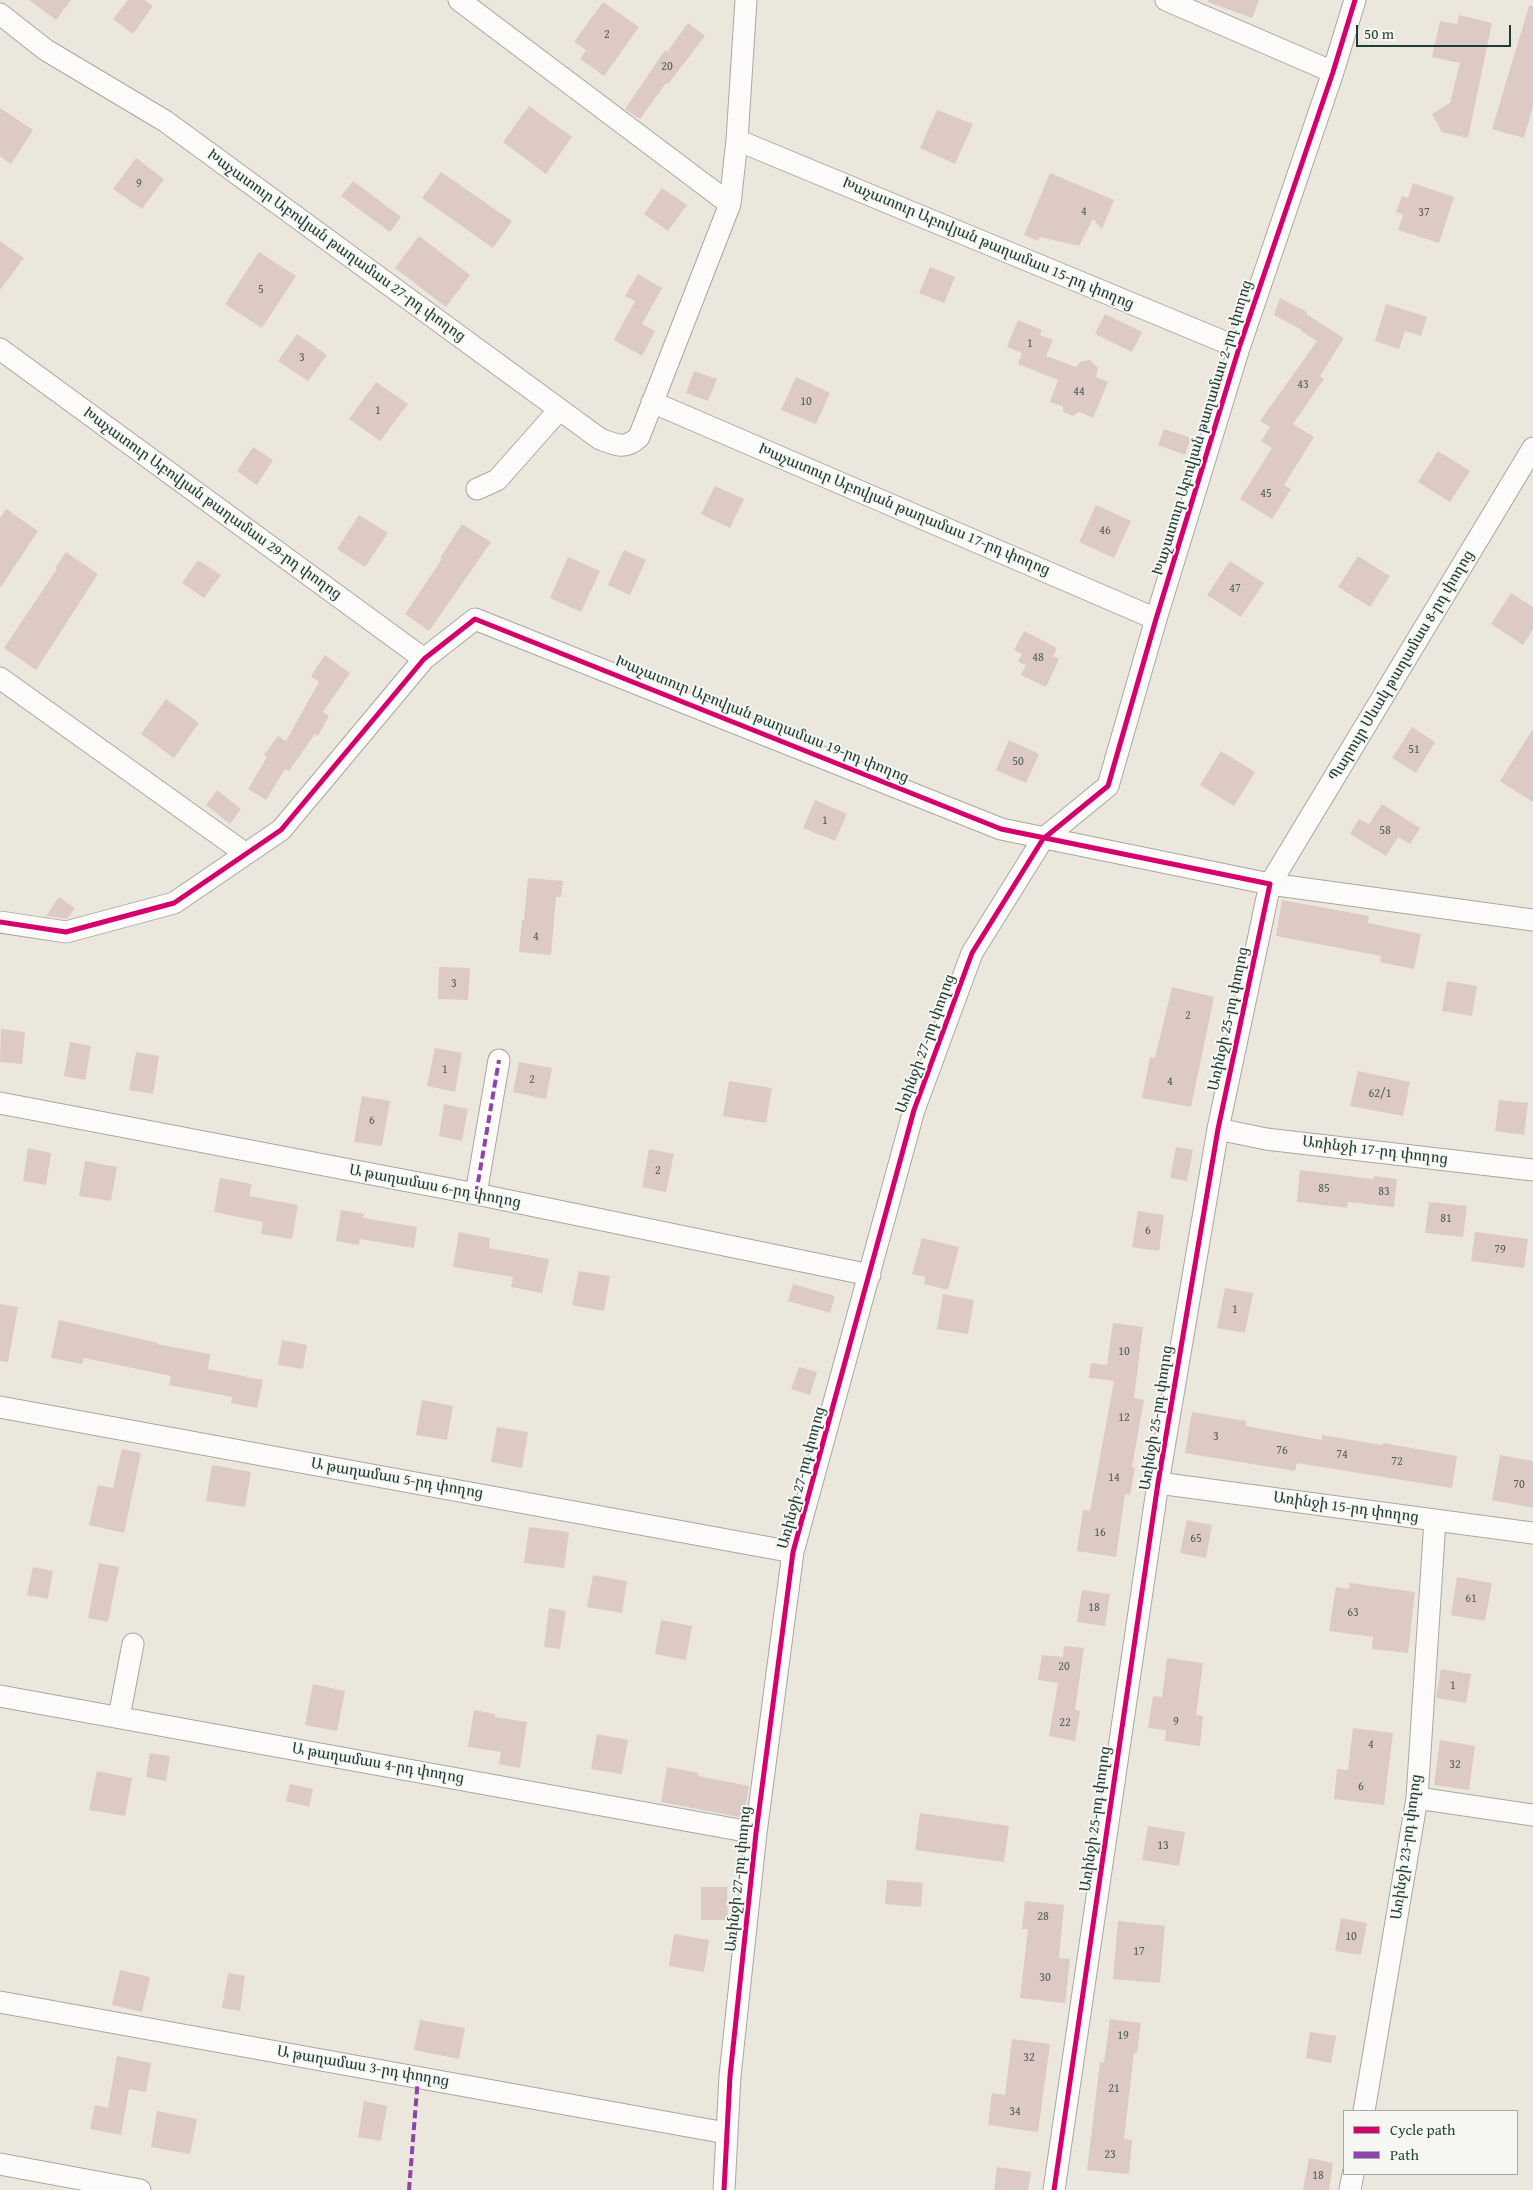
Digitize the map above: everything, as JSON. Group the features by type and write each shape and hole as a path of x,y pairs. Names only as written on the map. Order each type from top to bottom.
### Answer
{"street":[{"path":"459,0 730,204"},
{"path":"652,402 730,204 737,140 746,0"},
{"path":"1166,0 1333,72"},
{"name":"Խաչատուր Աբովյան թաղամաս 2-րդ փողոց","path":"1043,839 1108,786 1156,619 1239,348 1333,72 1355,0"},
{"name":"Խաչատուր Աբովյան թաղամաս 27-րդ փողոց","path":"0,14 46,50 164,121 600,439 617,446 630,445 639,437 652,402"},
{"name":"Խաչատուր Աբովյան թաղամաս 15-րդ փողոց","path":"737,140 1239,348"},
{"name":"Խաչատուր Աբովյան թաղամաս 29-րդ փողոց","path":"0,349 424,659"},
{"name":"Խաչատուր Աբովյան թաղամաս 17-րդ փողոց","path":"652,402 1156,619"},
{"path":"477,490 497,480 559,410"},
{"name":"Պարույր Սևակ թաղամաս 8-րդ փողոց","path":"1270,884 1533,448"},
{"name":"Խաչատուր Աբովյան թաղամաս 19-րդ փողոց","path":"424,659 475,619 1001,829 1043,839"},
{"path":"0,922 66,932 174,903 281,830 424,659"},
{"path":"0,678 246,854"},
{"path":"1043,839 1270,884 1533,920"},
{"name":"Առինջի 27-րդ փողոց","path":"724,2190 730,2076 756,1833 794,1552 914,1110 972,953 1043,839"},
{"name":"Առինջի 25-րդ փողոց","path":"1054,2190 1158,1483 1218,1128 1270,884"},
{"path":"476,1194 499,1060"},
{"name":"Ա թաղամաս 6-րդ փողոց","path":"0,1103 476,1194 870,1275"},
{"name":"Առինջի 17-րդ փողոց","path":"1218,1128 1266,1139 1533,1170"},
{"name":"Ա թաղամաս 5-րդ փողոց","path":"0,1407 794,1552"},
{"name":"Առինջի 15-րդ փողոց","path":"1158,1483 1533,1533"},
{"name":"Առինջի 23-րդ փողոց","path":"1364,2110 1417,1798 1435,1520"},
{"path":"119,1717 134,1644"},
{"name":"Ա թաղամաս 4-րդ փողոց","path":"0,1696 756,1833"},
{"path":"1417,1798 1533,1815"},
{"name":"Ա թաղամաս 3-րդ փողոց","path":"0,2002 726,2133"},
{"path":"0,2164 140,2190"},
{"path":"1350,2190 1353,2175"}],"building":[{"path":"29,0 71,0 56,20"},
{"path":"128,0 145,0 153,6 133,34 113,19"},
{"path":"1208,0 1259,0 1252,18 1208,2"},
{"path":"603,2 639,27 604,76 580,59 586,50 574,42"},
{"path":"1529,6 1533,6 1533,106 1524,138 1492,129"},
{"path":"1459,15 1492,23 1468,138 1442,132 1432,114 1450,103 1460,63 1432,57 1440,21 1457,24"},
{"path":"688,23 705,36 668,84 666,83 640,119 625,109 665,50 667,52"},
{"path":"529,106 572,137 546,174 503,142"},
{"path":"0,108 33,130 11,164 0,156"},
{"path":"937,110 973,124 955,164 920,148"},
{"path":"136,158 164,179 142,209 113,189"},
{"path":"441,172 512,221 493,248 422,198"},
{"path":"1050,173 1114,200 1102,229 1093,219 1079,246 1040,237 1038,241 1024,235"},
{"path":"353,181 401,217 390,232 341,196"},
{"path":"1413,183 1454,197 1439,243 1398,230 1403,215 1396,212 1402,196 1408,198"},
{"path":"662,188 687,205 668,231 644,214"},
{"path":"419,236 470,275 446,307 395,268"},
{"path":"0,241 24,258 0,290"},
{"path":"259,252 296,276 262,328 225,304"},
{"path":"930,267 955,277 944,303 919,293"},
{"path":"638,274 662,288 642,324 655,331 642,356 614,340 635,301 625,296"},
{"path":"1280,298 1307,312 1306,314 1344,338 1320,376 1324,379 1293,424 1314,437 1284,485 1291,489 1272,519 1240,499 1272,448 1261,441 1270,427 1260,421 1317,341 1302,330 1274,315"},
{"path":"1386,304 1427,317 1421,336 1405,331 1399,349 1375,341"},
{"path":"1105,314 1142,332 1132,352 1095,334"},
{"path":"1018,320 1042,330 1040,335 1053,340 1046,356 1076,367 1080,362 1090,360 1098,368 1096,377 1108,382 1093,418 1079,412 1073,416 1063,412 1063,406 1050,402 1058,380 1018,364 1022,353 1007,347"},
{"path":"297,334 327,355 308,381 278,361"},
{"path":"694,371 717,379 708,401 686,393"},
{"path":"796,377 830,393 816,424 781,410"},
{"path":"376,382 408,404 380,441 349,419"},
{"path":"1164,429 1191,438 1185,455 1158,445"},
{"path":"253,447 273,460 257,485 237,471"},
{"path":"1438,451 1470,471 1450,502 1418,482"},
{"path":"715,486 744,499 730,528 701,514"},
{"path":"1096,505 1131,521 1114,558 1079,542"},
{"path":"6,509 38,531 0,588 0,518"},
{"path":"359,515 388,533 365,567 337,549"},
{"path":"462,524 491,542 429,631 405,614 442,559 440,558"},
{"path":"624,550 646,560 630,595 608,585"},
{"path":"66,552 98,574 36,670 4,648 57,569 55,568"},
{"path":"1358,556 1390,576 1370,607 1338,587"},
{"path":"568,557 600,571 581,612 550,598"},
{"path":"198,560 221,575 204,598 182,583"},
{"path":"1230,561 1264,583 1241,617 1207,595"},
{"path":"1511,593 1533,607 1533,629 1523,645 1491,624"},
{"path":"1024,631 1057,648 1053,656 1059,659 1046,687 1021,675 1026,665 1018,662 1022,654 1014,650"},
{"path":"325,655 350,673 323,712 329,716 318,736 315,734 289,771 285,769 266,800 248,789 267,757 264,755 278,736 286,741 319,682 311,676"},
{"path":"166,699 199,723 174,758 141,734"},
{"path":"1412,727 1435,742 1416,773 1392,758"},
{"path":"1533,729 1533,802 1500,781"},
{"path":"1009,740 1039,754 1026,783 996,770"},
{"path":"1221,751 1255,772 1234,806 1200,785"},
{"path":"217,790 241,809 230,824 206,805"},
{"path":"815,800 847,814 835,841 803,828"},
{"path":"1382,804 1420,828 1410,844 1398,837 1386,856 1350,834 1359,819 1369,824"},
{"path":"528,878 563,881 561,897 556,897 551,955 519,952"},
{"path":"59,897 75,908 67,919 46,916"},
{"path":"1282,900 1369,916 1368,923 1421,934 1414,969 1380,962 1381,956 1276,936"},
{"path":"439,967 470,968 468,1000 438,999"},
{"path":"1447,981 1477,986 1472,1016 1442,1011"},
{"path":"1172,987 1214,997 1191,1107 1142,1098 1150,1057 1155,1058"},
{"path":"1,1029 25,1032 22,1064 0,1062"},
{"path":"70,1042 91,1046 85,1080 64,1076"},
{"path":"435,1048 462,1053 455,1092 427,1086"},
{"path":"136,1052 159,1056 153,1094 129,1090"},
{"path":"519,1062 552,1068 546,1099 513,1092"},
{"path":"1358,1071 1410,1082 1403,1116 1350,1106"},
{"path":"729,1081 772,1088 766,1123 723,1116"},
{"path":"362,1096 390,1101 382,1146 354,1142"},
{"path":"1499,1100 1528,1103 1524,1135 1495,1131"},
{"path":"444,1104 468,1109 462,1141 439,1136"},
{"path":"1176,1147 1193,1150 1187,1181 1170,1178"},
{"path":"28,1148 51,1153 46,1185 23,1181"},
{"path":"649,1149 674,1154 666,1192 642,1187"},
{"path":"85,1161 117,1167 111,1201 79,1196"},
{"path":"1300,1170 1373,1179 1374,1176 1397,1179 1394,1207 1348,1202 1347,1208 1297,1202"},
{"path":"220,1178 252,1184 249,1196 298,1205 292,1239 261,1234 263,1222 214,1212"},
{"path":"1429,1202 1467,1206 1463,1237 1425,1233"},
{"path":"341,1210 364,1214 363,1218 417,1227 414,1248 360,1239 359,1245 336,1241"},
{"path":"1138,1211 1164,1215 1159,1251 1132,1247"},
{"path":"459,1232 490,1238 489,1248 549,1259 542,1293 511,1287 513,1277 453,1267"},
{"path":"1475,1232 1528,1239 1524,1268 1471,1261"},
{"path":"922,1238 959,1247 948,1290 924,1284 925,1277 912,1274"},
{"path":"579,1271 610,1276 604,1311 572,1305"},
{"path":"793,1284 835,1296 830,1313 788,1301"},
{"path":"1225,1288 1253,1293 1245,1333 1217,1328"},
{"path":"943,1294 974,1300 968,1334 937,1329"},
{"path":"0,1304 18,1307 8,1362 0,1361"},
{"path":"59,1320 157,1344 210,1354 208,1369 263,1380 257,1408 231,1403 232,1397 169,1385 171,1376 84,1358 82,1364 51,1358"},
{"path":"1113,1323 1143,1327 1134,1398 1144,1400 1132,1467 1135,1468 1130,1495 1125,1494 1116,1557 1077,1551 1083,1510 1090,1511 1114,1381 1089,1378 1091,1363 1107,1365"},
{"path":"282,1340 307,1345 303,1369 278,1365"},
{"path":"799,1367 817,1372 810,1395 791,1389"},
{"path":"422,1400 453,1406 447,1440 416,1435"},
{"path":"1192,1412 1246,1421 1246,1426 1322,1440 1322,1435 1457,1456 1452,1488 1297,1463 1295,1471 1185,1453"},
{"path":"497,1427 528,1432 522,1468 491,1462"},
{"path":"122,1449 141,1453 124,1533 89,1525 98,1485 113,1488"},
{"path":"1500,1455 1533,1461 1533,1508 1492,1500"},
{"path":"212,1465 251,1472 245,1507 206,1501"},
{"path":"1187,1520 1212,1525 1206,1558 1180,1553"},
{"path":"529,1527 569,1532 564,1568 524,1563"},
{"path":"99,1563 119,1567 108,1622 88,1618"},
{"path":"33,1567 53,1571 48,1599 27,1595"},
{"path":"593,1575 627,1581 622,1613 587,1607"},
{"path":"1457,1577 1492,1583 1485,1621 1451,1615"},
{"path":"1350,1583 1415,1592 1408,1653 1372,1649 1373,1637 1329,1631 1336,1587 1349,1589"},
{"path":"1082,1590 1110,1594 1105,1626 1077,1622"},
{"path":"549,1608 566,1611 560,1649 544,1647"},
{"path":"661,1620 692,1626 686,1660 655,1654"},
{"path":"1064,1646 1084,1648 1075,1710 1080,1711 1075,1741 1049,1736 1058,1683 1038,1680 1042,1655 1063,1657"},
{"path":"1167,1658 1203,1663 1196,1715 1203,1716 1200,1746 1165,1741 1166,1730 1148,1728 1153,1696 1162,1697"},
{"path":"1441,1669 1471,1674 1466,1703 1436,1698"},
{"path":"313,1684 345,1691 337,1731 305,1725"},
{"path":"474,1710 495,1714 495,1717 527,1722 520,1768 499,1764 501,1752 468,1747"},
{"path":"1353,1728 1393,1733 1384,1805 1334,1799 1337,1769 1348,1770"},
{"path":"597,1734 628,1740 622,1774 591,1769"},
{"path":"1440,1740 1475,1746 1469,1790 1434,1785"},
{"path":"150,1753 170,1756 166,1781 146,1777"},
{"path":"667,1767 699,1773 698,1776 749,1786 744,1818 661,1802"},
{"path":"97,1771 132,1778 125,1816 89,1810"},
{"path":"290,1784 313,1789 309,1807 286,1801"},
{"path":"920,1813 1009,1826 1004,1862 915,1850"},
{"path":"1148,1826 1185,1832 1179,1866 1142,1860"},
{"path":"887,1880 923,1883 921,1907 885,1904"},
{"path":"701,1887 727,1887 728,1920 701,1920"},
{"path":"1025,1901 1064,1905 1059,1958 1070,1959 1065,2003 1020,1998 1028,1929 1022,1929"},
{"path":"1341,1918 1367,1923 1361,1955 1335,1951"},
{"path":"1118,1921 1165,1926 1160,1983 1113,1979"},
{"path":"674,1934 709,1940 704,1972 669,1966"},
{"path":"120,1970 150,1977 142,2012 112,2005"},
{"path":"228,1973 245,1976 240,2011 222,2008"},
{"path":"1110,2019 1141,2023 1137,2053 1134,2053 1124,2139 1132,2140 1129,2174 1087,2170 1100,2062 1104,2063"},
{"path":"420,2020 465,2028 459,2059 414,2050"},
{"path":"1310,2032 1336,2036 1331,2063 1306,2058"},
{"path":"1012,2039 1050,2044 1038,2132 988,2125 992,2093 1005,2095"},
{"path":"117,2056 151,2063 146,2092 129,2089 121,2135 90,2129 95,2105 108,2108"},
{"path":"364,2101 387,2106 381,2141 358,2137"},
{"path":"157,2111 197,2119 190,2154 151,2147"},
{"path":"1309,2158 1333,2163 1329,2190 1303,2190"},
{"path":"997,2167 1031,2172 1028,2190 994,2190"}],"marked path":[{"path":"476,1194 499,1060"},
{"path":"409,2190 418,2077"}],"cycle path":[{"path":"724,2190 730,2076 756,1833 793,1552 914,1110 972,953 1043,839 1108,786 1156,619 1239,348 1333,72 1355,0"},
{"path":"0,922 66,932 174,903 281,830 424,659 475,619 1001,829 1270,884 1218,1129 1158,1483 1054,2190"}]}
